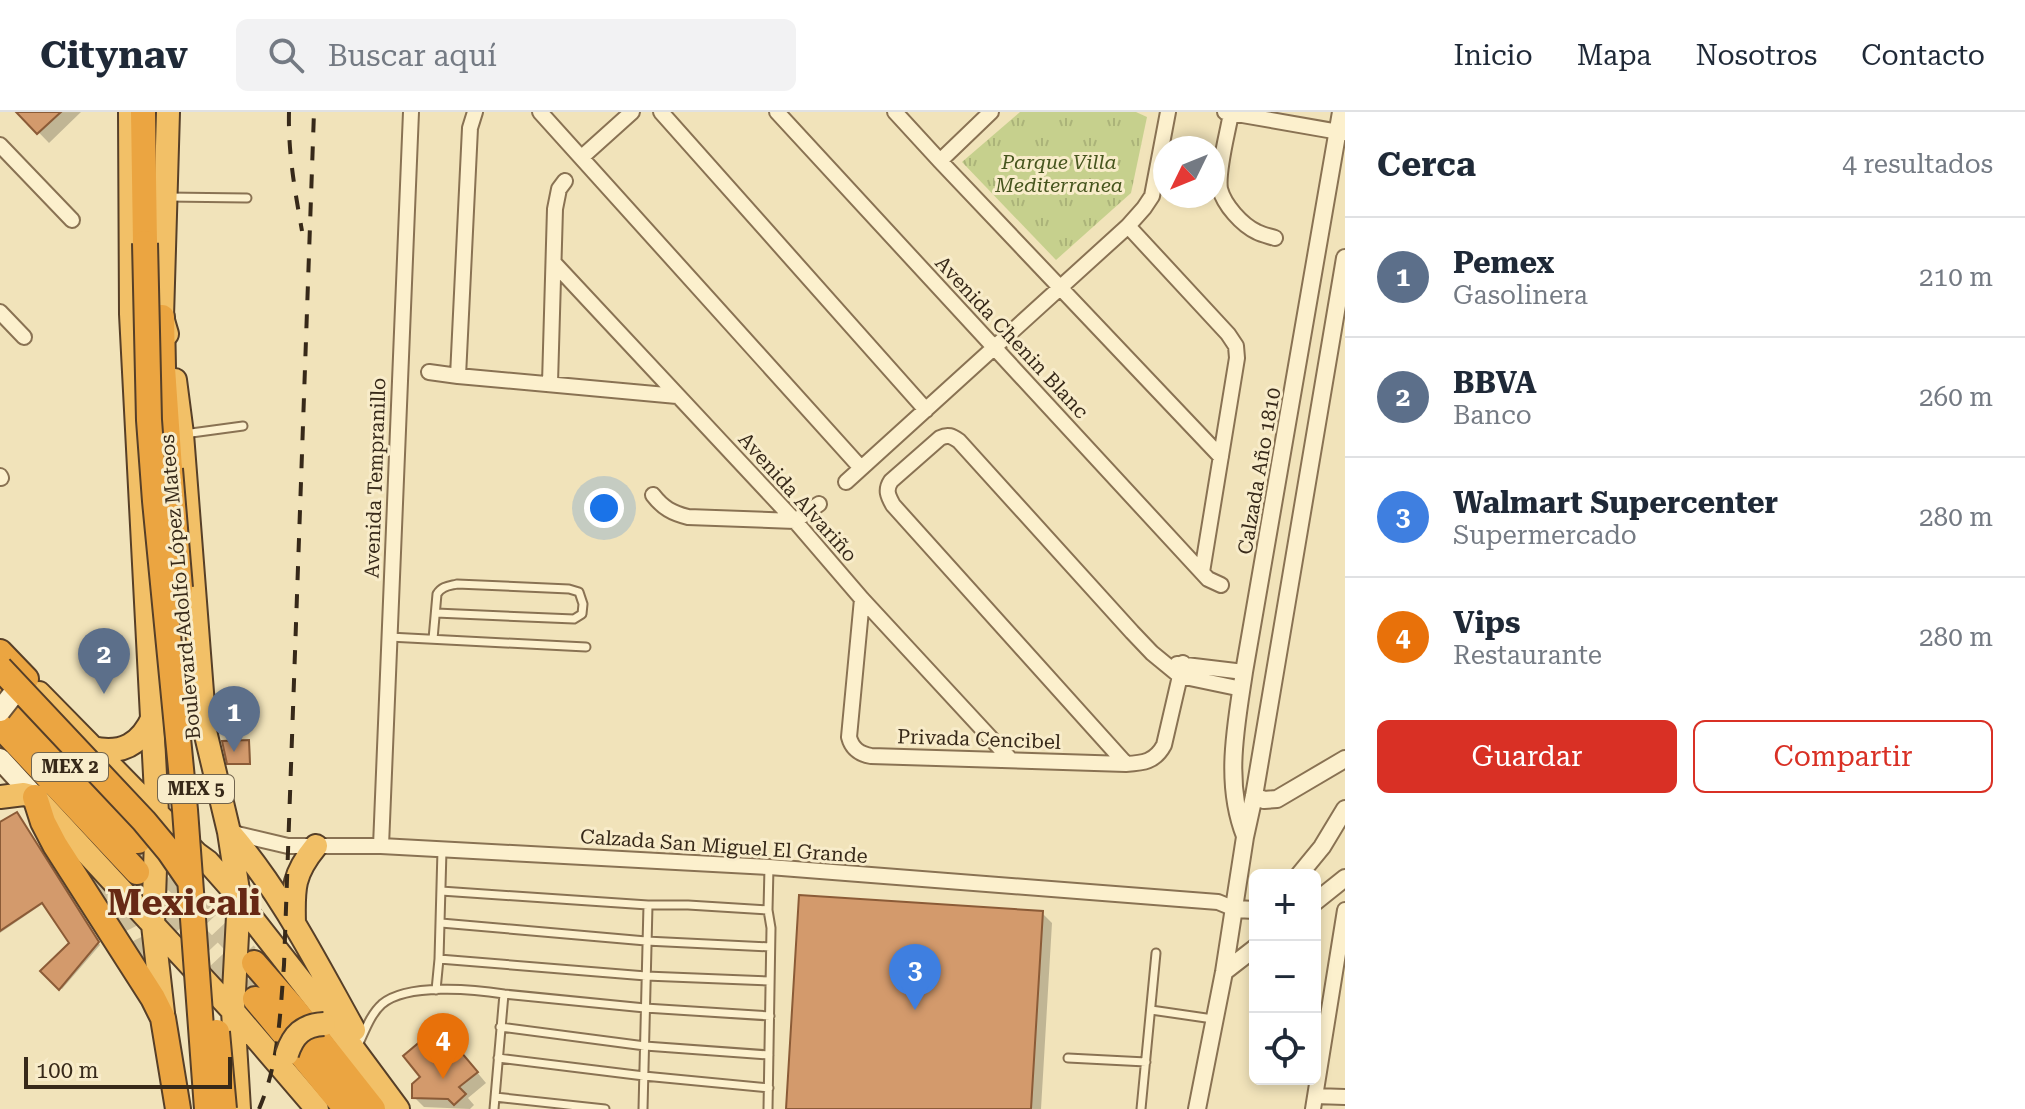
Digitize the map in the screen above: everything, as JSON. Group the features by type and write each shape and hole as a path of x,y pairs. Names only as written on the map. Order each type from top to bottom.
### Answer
{"highway":[{"path":"130,112 132,330 157,813 145,878 178,1109"},
{"name":"Boulevard Adolfo López Mateos","path":"143,112 149,420 185,810 207,1109"},
{"name":"Boulevard Adolfo López Mateos","path":"168,112 163,368 224,1109"},
{"path":"162,317 173,365 182,434 205,731 229,832 245,958 233,1011 239,1109"},
{"path":"0,652 15,687 92,748 208,862 239,897 331,1026 377,1098"},
{"path":"0,668 144,821 182,869 206,910"},
{"name":"MEX 2","path":"15,687 138,841"},
{"path":"92,748 111,751 129,746 147,731 153,717"},
{"name":"MEX 2","path":"0,726 145,878"},
{"path":"58,787 79,827"},
{"path":"0,797 24,794 35,797 233,1011 287,1064 317,1109"},
{"path":"35,797 55,845 163,1018"},
{"path":"229,832 253,860 295,924 360,1041 377,1098"},
{"path":"295,924 294,886 303,862 316,846"},
{"path":"145,878 159,871 175,855 197,854"},
{"path":"191,966 218,968 245,958"},
{"path":"245,958 377,1098 398,1109"},
{"path":"255,999 346,1109"},
{"path":"287,1064 294,1037 300,1031 315,1024 331,1026"}],"main road":[{"path":"0,711 15,687"},
{"path":"0,759 35,797"}],"street":[{"name":"Avenida Tempranillo","path":"381,846 411,112"},
{"path":"458,376 470,128 475,112"},
{"path":"540,112 861,468"},
{"path":"582,157 632,112"},
{"path":"661,112 926,410"},
{"name":"Avenida Chenin Blanc","path":"777,112 1202,572 1221,585"},
{"path":"895,112 1221,457"},
{"path":"940,161 991,112"},
{"path":"846,482 1128,226 1144,208 1152,196 1168,112"},
{"name":"Calzada Año 1810","path":"1245,837 1238,817 1233,782 1244,672 1341,133 1341,112"},
{"path":"1275,238 1247,226 1228,206 1220,191 1228,113 1341,133"},
{"path":"0,145 72,220"},
{"path":"550,383 556,198 565,181"},
{"path":"1128,226 1236,346 1237,358 1202,572"},
{"name":"Calzada Año 1810","path":"1197,1109 1236,903 1345,258"},
{"name":"Avenida Alvariño","path":"554,263 795,521 862,599 1011,760"},
{"path":"0,312 24,337"},
{"path":"429,372 677,396"},
{"path":"1126,764 893,505 887,491 888,485 940,438 946,435 959,441 1132,632 1165,664 1242,689"},
{"path":"653,495 665,509 688,517 795,521 819,504"},
{"name":"Privada Cencibel","path":"862,599 849,727 850,742 861,754 1145,763 1156,756 1164,745 1182,670"},
{"path":"1182,670 1244,672"},
{"path":"1254,796 1264,800 1277,799 1345,759"},
{"path":"1304,869 1344,813"},
{"name":"Calzada San Miguel El Grande","path":"229,832 288,846 381,846 769,867 1236,903 1249,908"},
{"path":"1321,897 1345,878"},
{"name":"Calzada San Miguel El Grande","path":"1236,903 1249,898"},
{"path":"1345,910 1339,988 1314,1103 1345,1097"},
{"path":"1224,972 1249,953"}],"lane":[{"path":"165,197 247,198"},
{"path":"182,434 243,426"},
{"path":"433,639 437,594 441,589 457,584 575,589 582,596 583,604 582,614 574,619 436,613"},
{"path":"389,637 586,647"},
{"path":"436,990 442,850"},
{"path":"768,1109 769,867"},
{"path":"441,891 768,910"},
{"path":"643,1109 648,905"},
{"path":"441,923 646,941 770,947"},
{"path":"1141,1109 1156,953"},
{"path":"439,959 646,976 770,981"},
{"path":"360,1041 384,1002 409,991 464,990 645,1008 770,1016"},
{"path":"494,1109 504,994"},
{"path":"1151,1010 1215,1019"},
{"path":"500,1027 645,1046 769,1055"},
{"path":"498,1058 769,1088"},
{"path":"1068,1058 1146,1062"},
{"path":"495,1097 605,1109"}],"green space":[{"name":"Parque Villa Mediterranea","path":"1020,112 1136,112 1147,117 1131,193 1056,260 962,162"}],"building":[{"path":"16,112 61,112 37,134"},
{"path":"249,740 250,764 227,764 222,741"},
{"path":"17,812 99,942 59,990 40,971 69,943 42,903 0,931 0,822"},
{"path":"799,895 1043,911 1031,1109 786,1109"},
{"path":"422,1040 429,1048 438,1041 447,1052 461,1052 478,1072 459,1087 466,1094 454,1105 448,1099 412,1098 412,1084 420,1077 403,1056"}],"tunnel":[{"path":"146,849 247,956"},
{"path":"104,875 158,990"},
{"path":"144,880 255,999"}],"railway":[{"path":"289,112 291,157 302,231"},
{"path":"259,1109 275,1056 284,965 314,112"}],"place":[{"name":"BBVA","path":"104,694"},
{"name":"Pemex","path":"234,752"},
{"name":"Walmart Supercenter","path":"915,1010"},
{"name":"Vips","path":"443,1079"}],"district":[{"name":"Mexicali","path":"184,902"}]}
